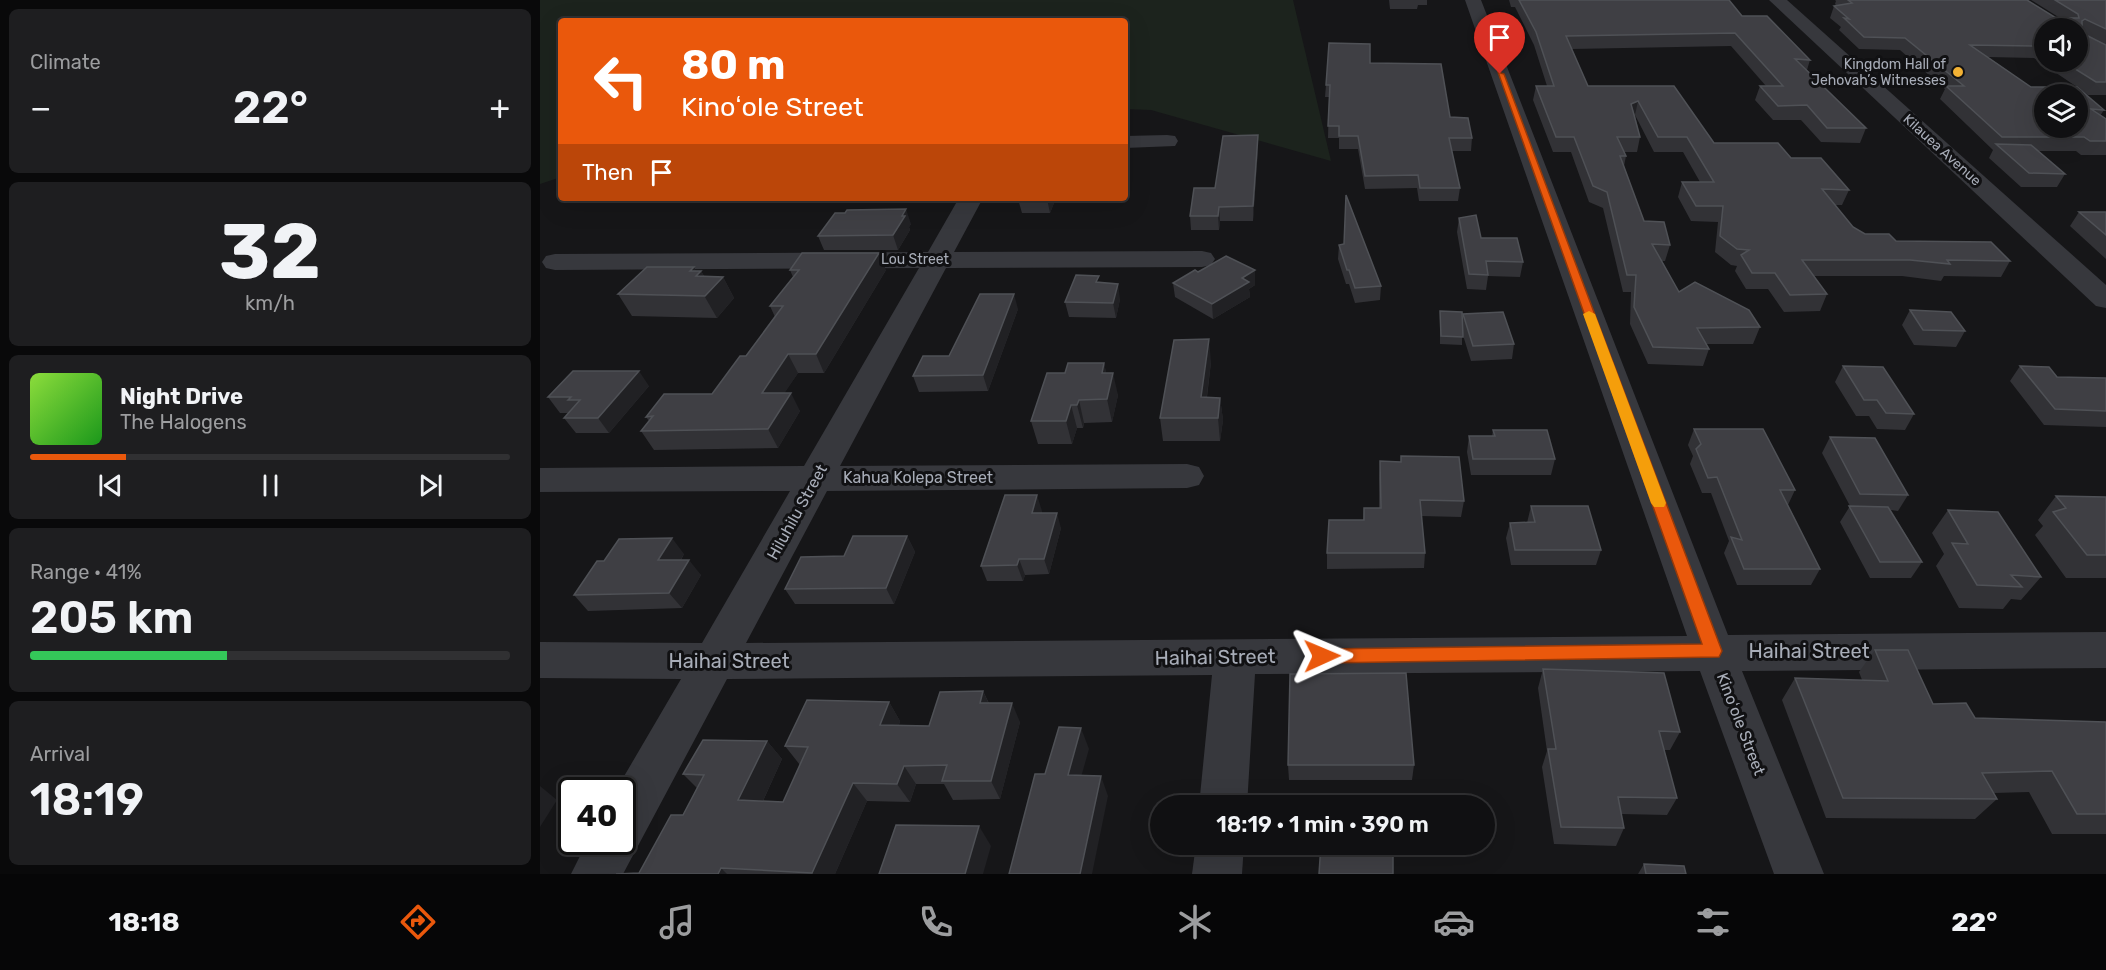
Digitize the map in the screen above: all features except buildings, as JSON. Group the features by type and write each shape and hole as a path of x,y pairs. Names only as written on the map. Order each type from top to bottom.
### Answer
{"street":[{"name":"Kinoʻole Street","path":"1473,0 1713,651 1799,874"},
{"name":"Kilauea Avenue","path":"1777,0 2106,300"},
{"path":"1128,142 1167,141"},
{"name":"Hiluhilu Street","path":"636,801 969,201"},
{"name":"Lou Street","path":"555,262 1203,259"},
{"name":"Kahua Kolepa Street","path":"540,480 1187,476"},
{"name":"Haihai Street","path":"540,660 714,662 1713,651 2106,650"},
{"path":"1224,795 1235,657"},
{"path":"596,874 607,855"},
{"path":"1217,874 1219,855"}],"shaded area":[{"path":"540,0 1293,0 1331,161 1151,110 1128,109 1128,18 558,18 558,178 540,184"}],"slow traffic":[{"path":"1589,314 1659,503"}],"place":[{"name":"Kingdom Hall of Jehovah’s Witnesses","path":"1958,72"}],"route":[{"path":"1322,656 1713,651 1500,74"}]}
